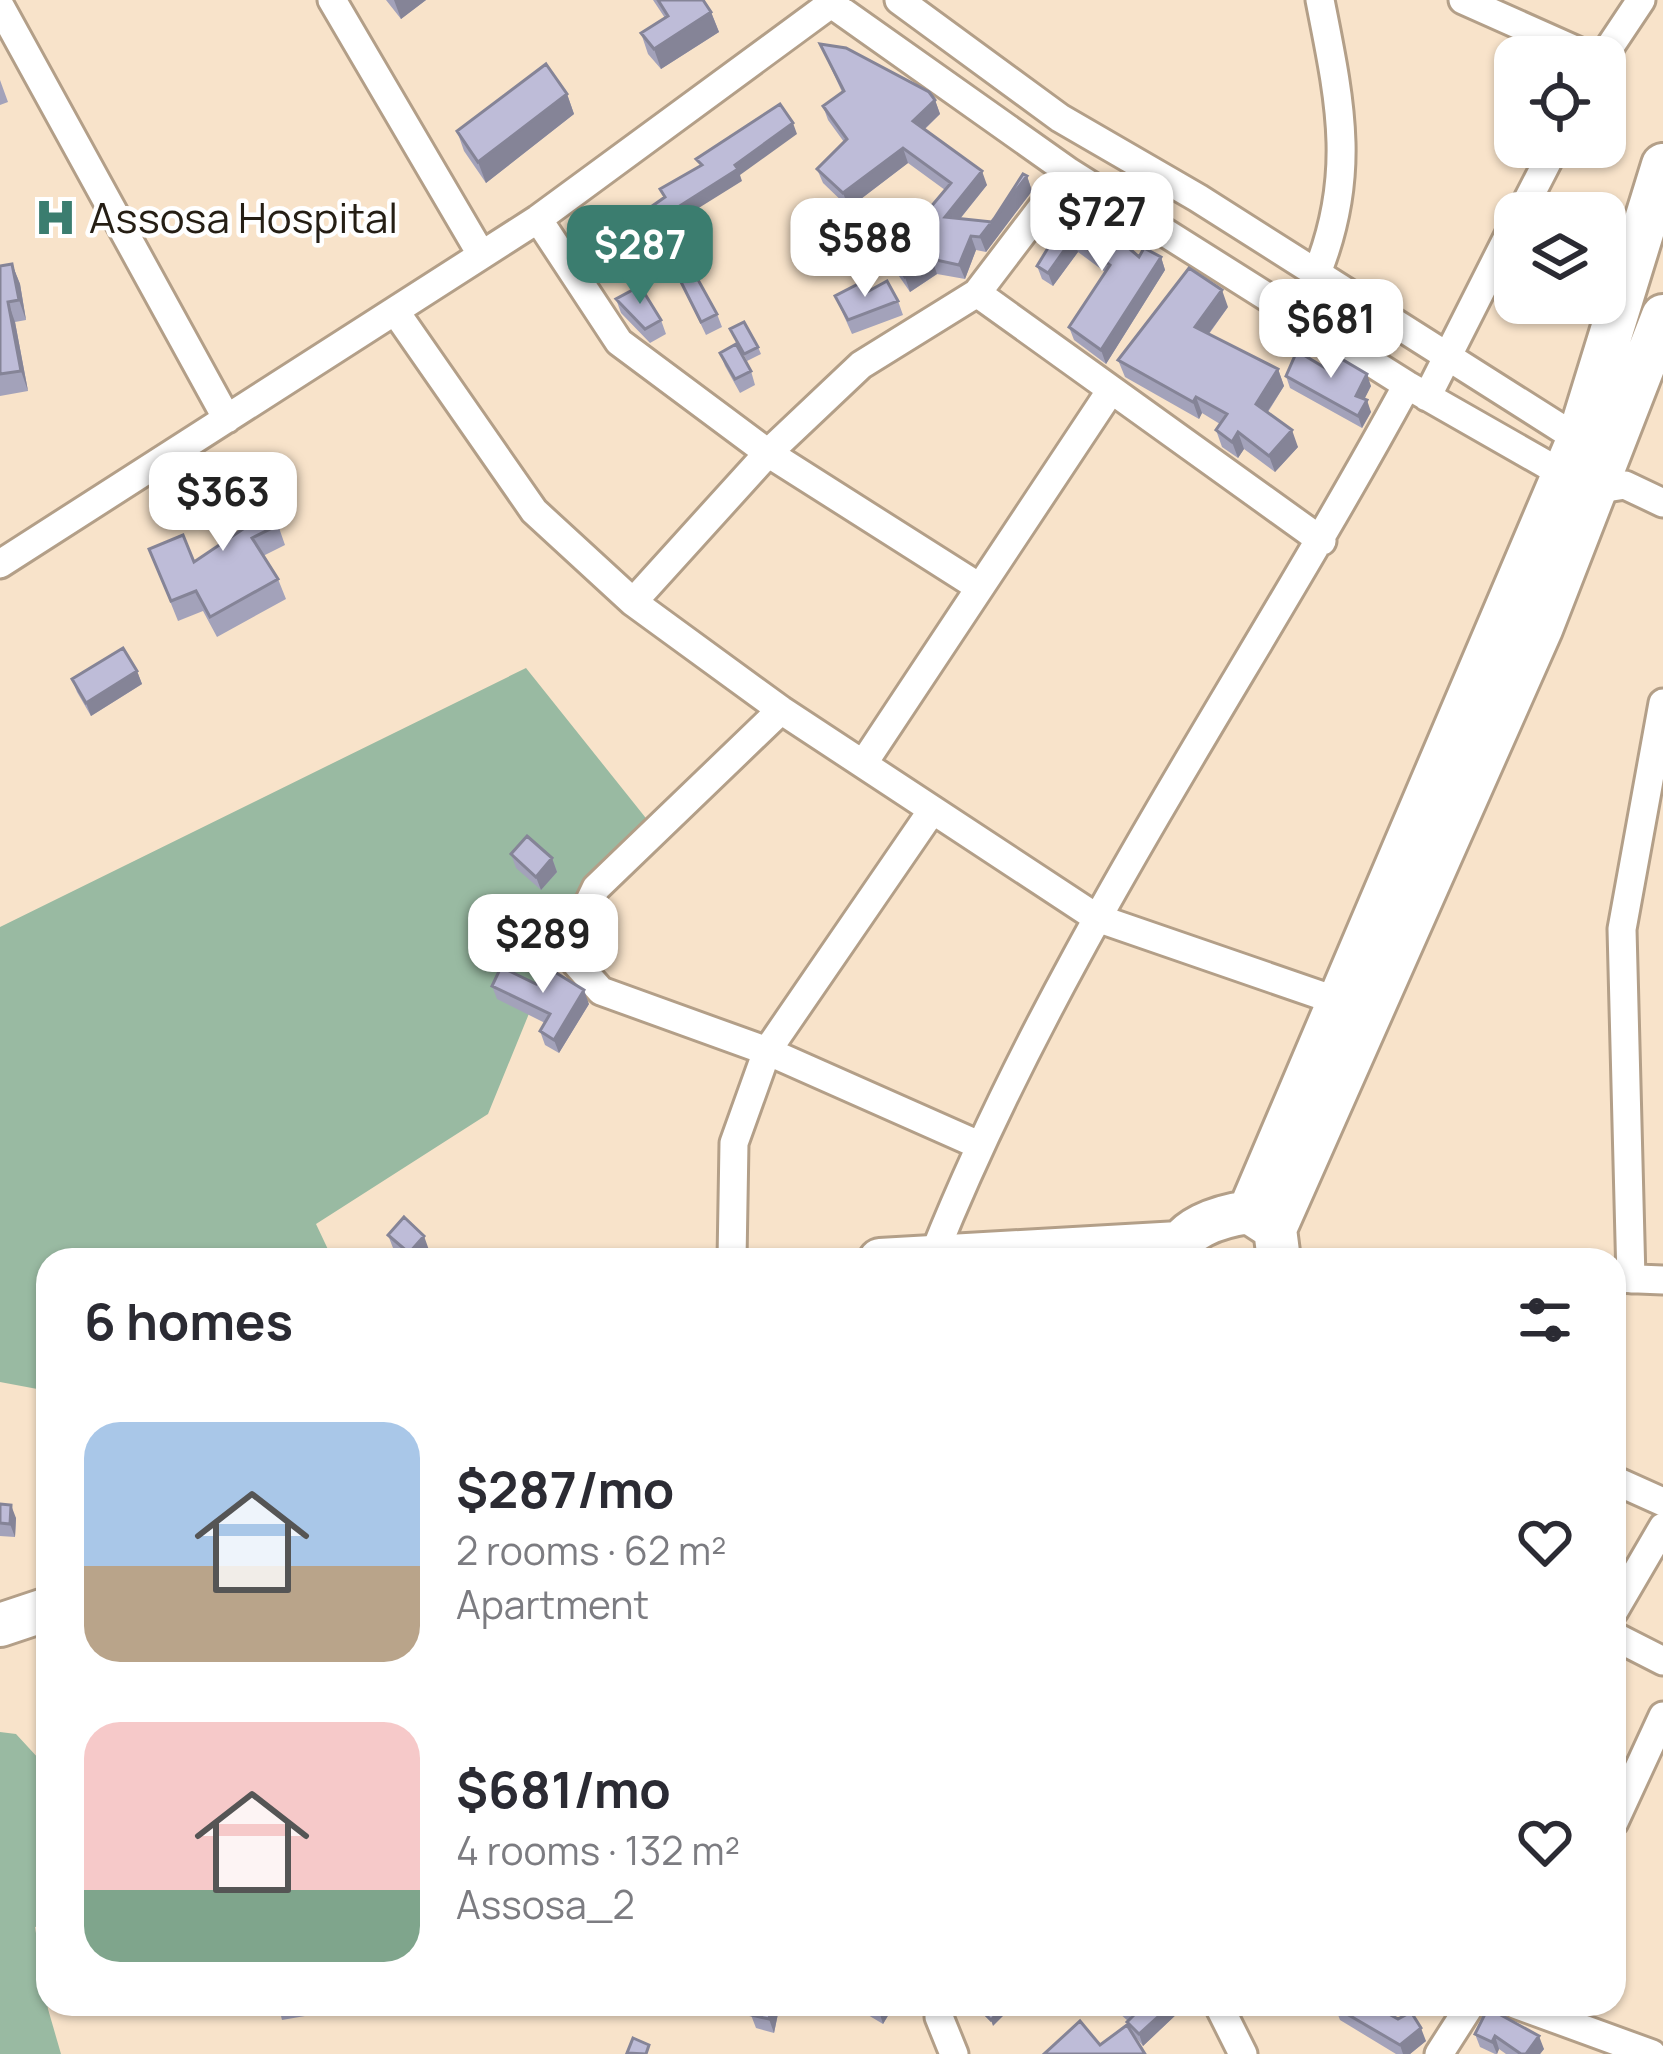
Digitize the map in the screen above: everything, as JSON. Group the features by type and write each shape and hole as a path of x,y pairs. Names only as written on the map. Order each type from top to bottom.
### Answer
{"highway":[{"path":"1595,469 1663,165"},
{"path":"1180,1248 1210,1222 1268,1234 1357,1008 1663,316"},
{"path":"0,1624 36,1613"}],"street":[{"path":"332,0 481,254"},
{"path":"899,0 1060,118 1447,357 1595,469"},
{"path":"1316,275 1336,228 1343,116 1320,0"},
{"path":"1463,0 1544,36"},
{"path":"1617,36 1641,0"},
{"path":"0,564 538,219 831,2 1069,172 1417,391 1663,503"},
{"path":"0,6 227,419"},
{"path":"633,602 769,453 861,365 977,293 1069,172"},
{"path":"538,219 619,342 769,453 979,587"},
{"path":"936,1248 979,1145 1096,918 1322,541 1417,391 1447,357 1494,265"},
{"path":"977,293 1322,541"},
{"path":"395,311 534,511 633,602 781,710 1096,918 1357,1008"},
{"path":"863,764 1112,390"},
{"path":"1623,1248 1622,929 1663,704"},
{"path":"781,710 596,888 574,934 576,963 601,991 766,1052 979,1145"},
{"path":"732,1248 734,1143 766,1052 931,812"},
{"path":"1626,1279 1663,1280"},
{"path":"1626,1485 1663,1502"},
{"path":"1626,1590 1663,1527"},
{"path":"1626,1642 1663,1661"},
{"path":"1626,1796 1663,1716"},
{"path":"939,2016 954,2054"},
{"path":"1224,2016 1243,2054"},
{"path":"1439,2054 1463,2016"},
{"path":"1550,2016 1652,2054"}],"green space":[{"path":"526,668 657,832 548,967 488,1114 316,1224 327,1248 36,1248 36,1389 0,1382 0,927"},
{"path":"0,1732 16,1734 36,1756 36,2016 50,2016 61,2054 0,2054"}],"building":[{"path":"658,0 703,0 711,12 654,49 641,33 668,16"},
{"path":"820,44 846,48 929,92 935,100 913,121 982,171 945,217 992,222 980,237 971,236 959,265 932,259 905,277 887,251 926,224 914,213 924,215 951,183 903,148 843,193 817,169 847,139 823,106 844,91"},
{"path":"546,64 567,94 478,162 457,131"},
{"path":"780,104 793,123 735,165 738,169 645,228 638,216 665,197 660,189 702,165 696,159"},
{"path":"1023,174 1027,176 994,218"},
{"path":"1076,202 1139,257 1144,248 1161,257 1101,350 1069,327 1110,265 1073,238 1048,273 1037,266"},
{"path":"619,213 632,234 608,248 595,229"},
{"path":"686,258 717,314 701,322 673,266"},
{"path":"12,264 19,300 8,302 21,371 0,374 0,266"},
{"path":"1189,268 1222,290 1195,327 1278,369 1256,404 1292,430 1269,456 1238,432 1232,442 1216,430 1227,414 1196,397 1193,402 1118,360"},
{"path":"887,281 898,301 848,320 835,296 862,282 867,292"},
{"path":"640,286 661,320 645,329 616,299"},
{"path":"744,322 758,347 744,354 730,329"},
{"path":"736,344 751,371 735,379 720,353"},
{"path":"1297,351 1327,369 1338,357 1367,374 1356,396 1367,400 1358,416 1286,376"},
{"path":"249,469 278,525 252,538 278,579 210,617 196,591 171,601 149,549 183,535 194,562 243,529 219,485"},
{"path":"123,648 137,671 86,703 72,679"},
{"path":"527,836 552,858 536,877 511,854"},
{"path":"545,966 584,990 554,1040 540,1031 550,1014 492,986 501,967 536,984"},
{"path":"404,1217 424,1236 413,1248 403,1248 388,1235"},
{"path":"0,1504 11,1505 10,1524 0,1523"},
{"path":"1133,2016 1159,2016 1139,2034 1127,2022"},
{"path":"1350,2016 1414,2016 1421,2028 1400,2045"},
{"path":"1484,2016 1503,2016 1539,2036 1521,2054 1495,2036 1492,2042 1475,2034"},
{"path":"1080,2021 1100,2045 1127,2025 1145,2054 1044,2054"},
{"path":"633,2038 649,2045 646,2054 627,2053"}],"place":[{"name":"Assosa Hospital","path":"55,217"}]}
